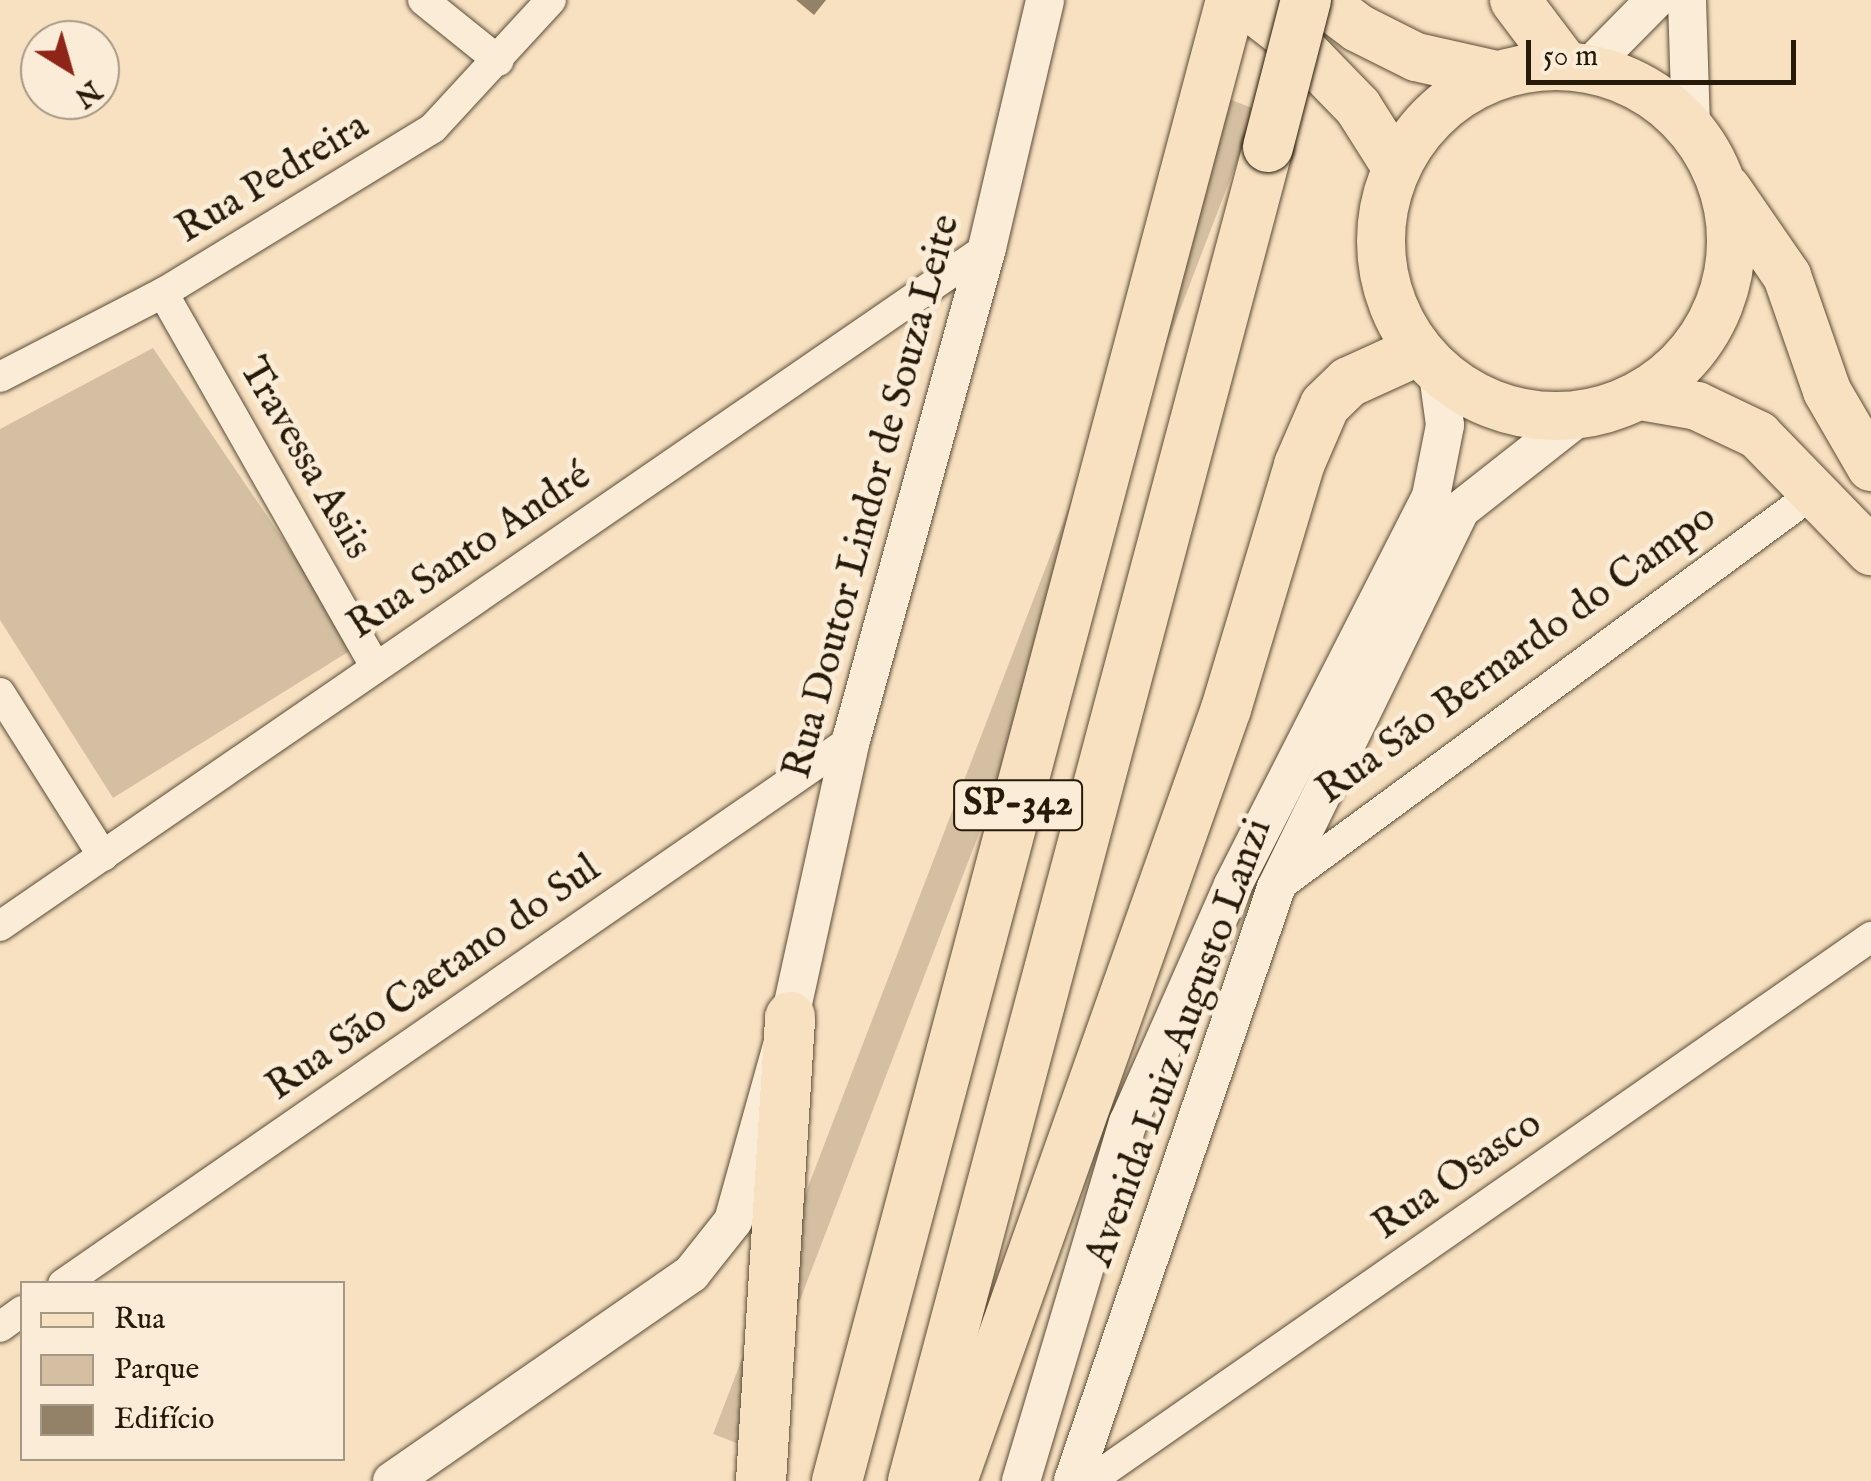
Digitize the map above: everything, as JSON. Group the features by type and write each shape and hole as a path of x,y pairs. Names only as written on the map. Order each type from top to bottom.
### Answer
{"highway":[{"name":"SP-342","path":"836,1481 1231,0"},
{"name":"SP-342","path":"912,1481 1306,0"},
{"path":"1515,0 1576,66"},
{"path":"952,1481 1226,709 1299,465 1324,405 1350,382 1428,362"},
{"path":"761,1481 790,1017"}],"main road":[{"path":"1241,0 1294,41 1358,106 1396,167"},
{"path":"1321,0 1358,28 1416,57 1496,75 1576,66 1645,88 1691,126 1726,188 1787,276 1826,390 1871,467"},
{"path":"1496,75 1437,111 1396,167 1380,230 1387,294 1428,362 1480,401 1512,411 1578,417 1641,396 1701,343 1714,313 1732,268 1726,188"},
{"path":"1641,396 1697,406 1758,435 1811,495 1871,550"}],"street":[{"path":"423,0 500,61"},
{"name":"Rua Pedreira","path":"0,377 164,293 433,128 500,61 550,0"},
{"name":"Rua Doutor Lindor de Souza Leite","path":"790,1017 851,740 988,248 1045,0"},
{"path":"1576,66 1654,0"},
{"path":"1686,0 1691,126"},
{"name":"Rua Santo André","path":"0,926 374,665 988,248"},
{"name":"Travessa Asiis","path":"164,293 374,665"},
{"name":"Avenida Luiz Augusto Lanzi","path":"1021,1481 1128,1123 1233,886 1430,496 1445,425 1428,362"},
{"name":"Avenida Luiz Augusto Lanzi","path":"1073,1481 1276,888 1460,510 1578,417"},
{"name":"Rua São Bernardo do Campo","path":"1276,888 1811,495"},
{"path":"0,693 102,856"},
{"name":"Rua São Caetano do Sul","path":"67,1281 851,740"},
{"name":"Rua Osasco","path":"1090,1481 1871,937"},
{"path":"392,1481 690,1274 714,1250 746,1182 790,1017"}],"green space":[{"path":"1226,98 1257,110 744,1446 713,1434"},
{"path":"153,348 356,647 113,798 0,620 0,429"}],"building":[{"path":"796,0 826,0 814,15"}]}
